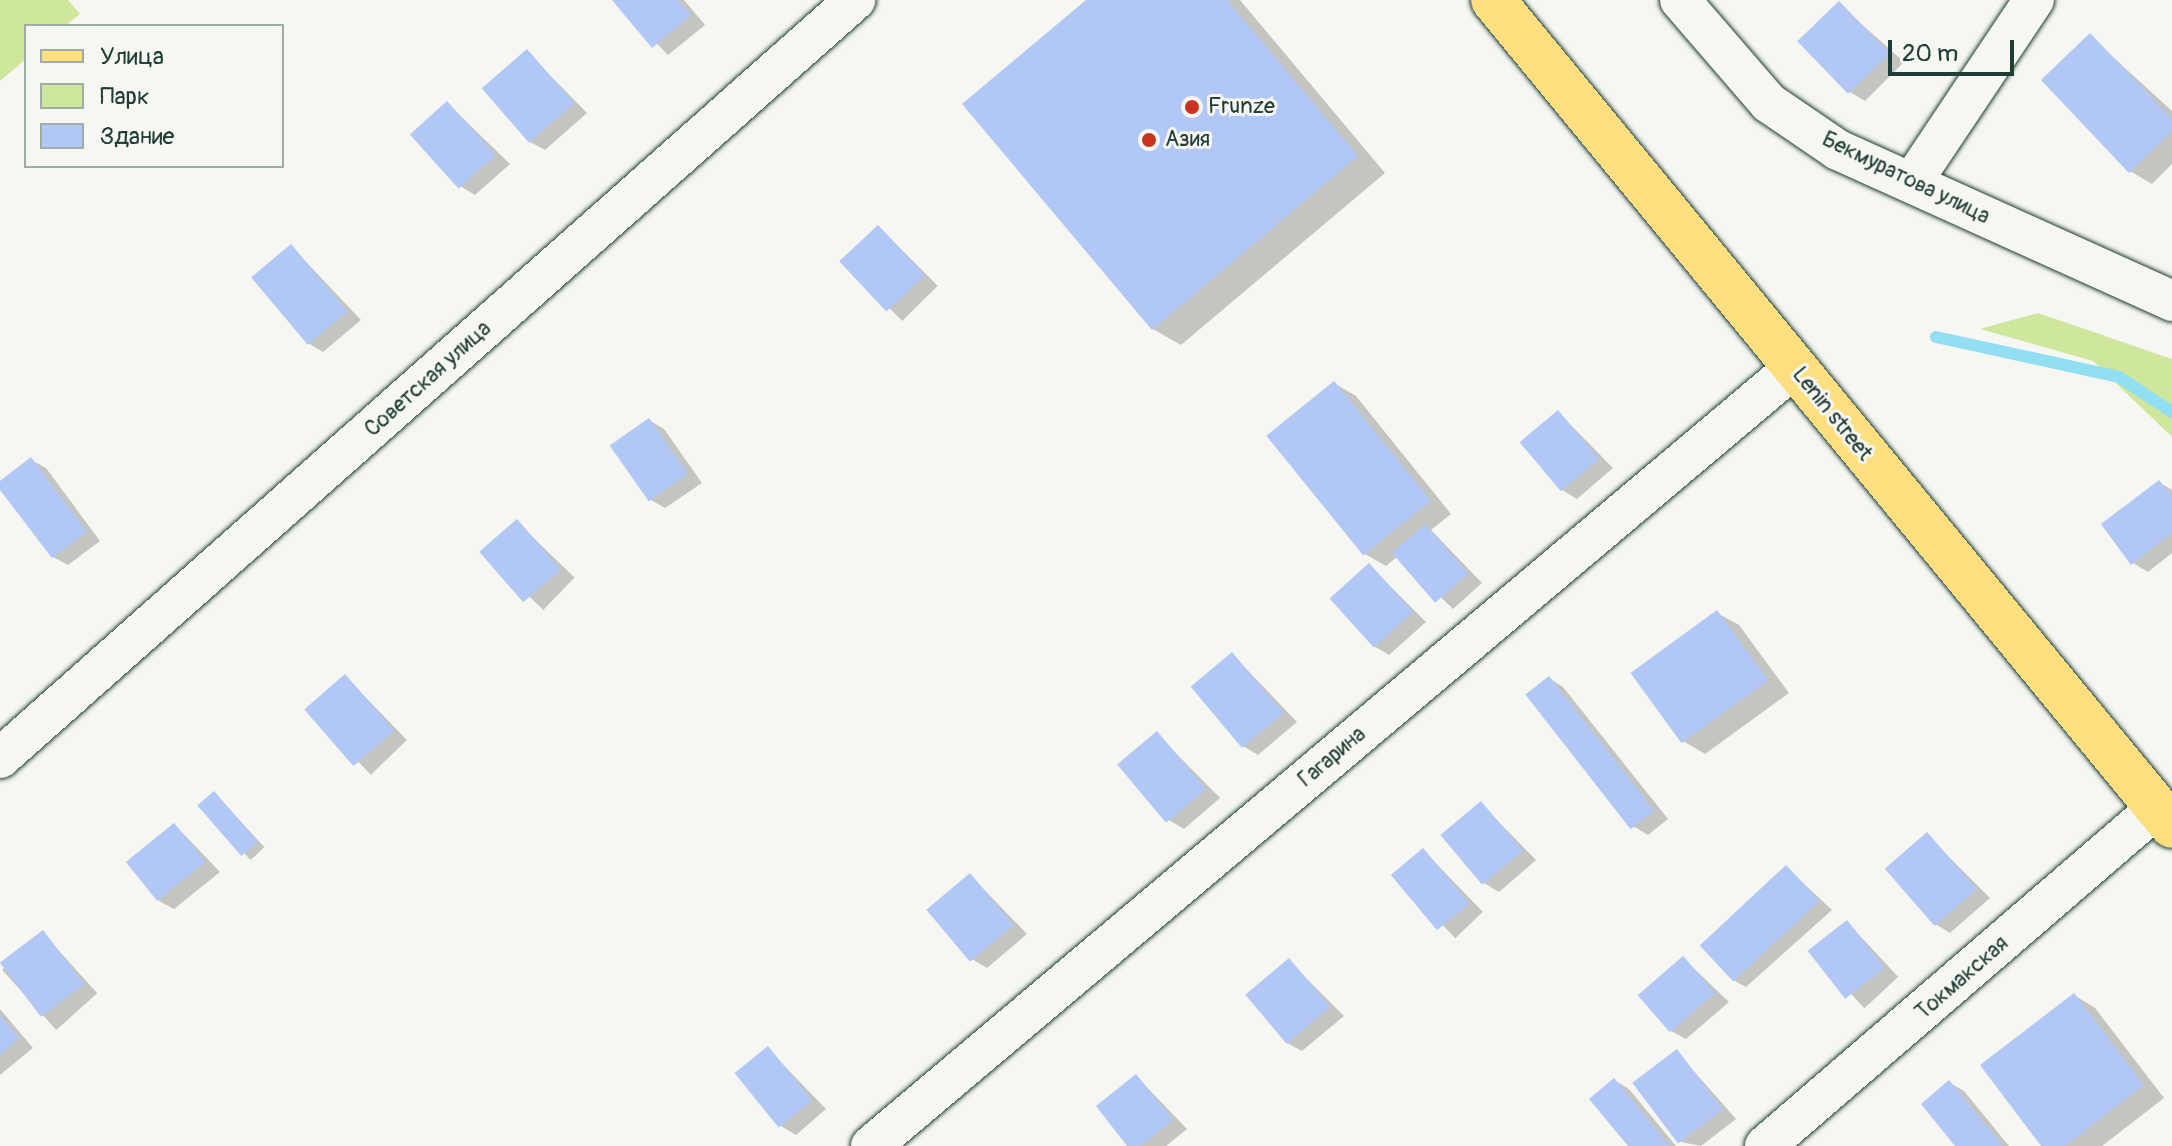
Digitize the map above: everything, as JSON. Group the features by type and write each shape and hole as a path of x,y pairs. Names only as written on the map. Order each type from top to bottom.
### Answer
{"main road":[{"name":"Lenin street","path":"1493,0 2164,817"}],"street":[{"name":"Советская улица","path":"0,758 855,0"},
{"name":"Бекмуратова улица","path":"1680,0 1769,103 1838,150 2172,301"},
{"path":"1912,182 2034,0"},
{"name":"Гагарина","path":"871,1146 1794,368"},
{"name":"Токмакская","path":"1765,1146 2164,817"}],"green space":[{"path":"0,0 68,0 80,14 68,24 24,24 24,61 0,81"},
{"path":"2038,313 2172,359 2172,437 2093,361 1980,329"}],"building":[{"path":"612,0 678,0 691,15 652,48"},
{"path":"1086,0 1227,0 1358,156 1152,330 962,104"},
{"path":"1839,1 1890,54 1848,94 1797,41"},
{"path":"2090,33 2172,119 2172,131 2129,173 2041,80"},
{"path":"527,49 574,103 529,143 482,88"},
{"path":"447,101 496,155 459,189 410,134"},
{"path":"878,225 925,275 886,312 839,261"},
{"path":"291,244 348,311 308,345 251,277"},
{"path":"1334,381 1431,501 1363,555 1266,436"},
{"path":"1558,410 1599,459 1561,491 1520,442"},
{"path":"649,418 688,474 649,501 610,446"},
{"path":"31,457 87,532 52,558 0,490 0,481"},
{"path":"2159,480 2172,497 2172,533 2131,565 2101,524"},
{"path":"517,519 561,570 523,602 479,552"},
{"path":"1425,524 1468,574 1435,603 1392,553"},
{"path":"1369,563 1413,612 1374,648 1330,598"},
{"path":"1717,610 1768,680 1682,743 1630,673"},
{"path":"1232,652 1283,713 1242,748 1191,687"},
{"path":"345,674 394,731 353,766 304,709"},
{"path":"1549,676 1654,811 1631,829 1525,694"},
{"path":"1157,731 1206,789 1166,823 1117,764"},
{"path":"214,791 258,842 241,856 197,805"},
{"path":"1481,801 1523,851 1482,885 1440,835"},
{"path":"174,823 205,862 157,901 126,862"},
{"path":"1927,832 1977,889 1935,926 1885,869"},
{"path":"1423,848 1469,903 1437,930 1391,875"},
{"path":"1786,865 1819,901 1733,981 1700,945"},
{"path":"970,873 1014,925 970,962 926,910"},
{"path":"1847,920 1885,968 1845,999 1808,951"},
{"path":"43,930 84,984 41,1017 0,962"},
{"path":"1683,956 1715,993 1670,1032 1638,995"},
{"path":"1289,958 1330,1007 1286,1044 1245,995"},
{"path":"2074,993 2144,1085 2065,1146 2041,1146 1980,1065"},
{"path":"0,1015 19,1038 0,1055"},
{"path":"768,1046 812,1100 779,1127 735,1073"},
{"path":"1677,1049 1723,1110 1678,1143 1632,1083"},
{"path":"1136,1074 1173,1120 1141,1146 1127,1146 1096,1106"},
{"path":"1614,1078 1670,1146 1628,1146 1589,1099"},
{"path":"1949,1080 2003,1146 1955,1146 1921,1104"}],"waterway":[{"path":"1936,337 2119,377 2172,412"}],"place":[{"name":"Frunze","path":"1192,107"},
{"name":"Азия","path":"1149,140"}]}
